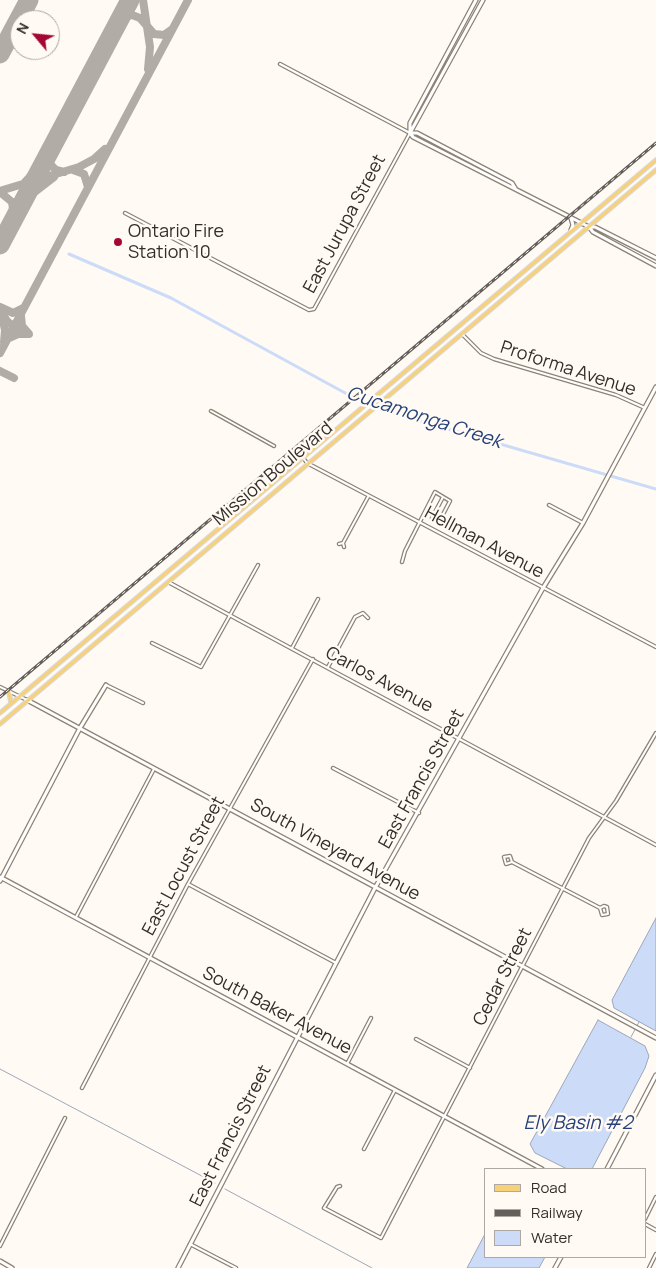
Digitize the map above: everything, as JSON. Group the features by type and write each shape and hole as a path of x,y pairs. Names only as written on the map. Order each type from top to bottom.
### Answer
{"main road":[{"name":"Mission Boulevard","path":"0,713 656,160"},
{"name":"Mission Boulevard","path":"0,724 656,170"},
{"path":"9,692 12,701 9,706"}],"street":[{"path":"476,0 410,124 410,133 413,138 510,188 515,188 589,227 601,230 656,258"},
{"path":"410,133 483,0"},
{"path":"280,64 410,133 417,133 512,183 515,188"},
{"name":"East Jurupa Street","path":"125,213 312,311 410,133"},
{"path":"440,152 455,153"},
{"path":"564,237 573,226 571,217"},
{"path":"601,217 597,224 601,230"},
{"path":"589,227 592,232 656,266"},
{"name":"Proforma Avenue","path":"462,334 481,353 494,359 616,395 644,408"},
{"name":"East Francis Street","path":"178,1268 375,888 461,739 543,588 583,523 656,386"},
{"path":"211,411 274,446"},
{"name":"Hellman Avenue","path":"303,457 307,463 656,647"},
{"path":"402,562 405,551 435,492 450,501 439,522 432,518 443,497"},
{"path":"339,544 343,542 369,496"},
{"path":"549,505 583,523"},
{"path":"343,542 344,546"},
{"path":"152,643 201,667 258,565"},
{"name":"Carlos Avenue","path":"168,582 656,845"},
{"path":"292,648 318,598"},
{"path":"328,667 355,618 363,613 368,618"},
{"name":"East Locust Street","path":"82,1088 188,884 313,659"},
{"path":"0,879 80,728 106,685 143,703"},
{"name":"South Vineyard Avenue","path":"1,688 230,808 375,888 656,1038"},
{"name":"Cedar Street","path":"340,1186 337,1187 324,1208 381,1238 589,838 616,801 656,733"},
{"path":"76,917 155,768"},
{"path":"333,768 419,813"},
{"path":"512,862 600,908"},
{"name":"South Baker Avenue","path":"0,879 76,917 540,1168"},
{"path":"188,884 336,963"},
{"path":"347,1064 371,1018"},
{"path":"416,1039 470,1068"},
{"path":"608,1168 656,1075"},
{"path":"364,1149 395,1090"},
{"path":"0,1246 65,1118"},
{"path":"646,1217 656,1197"},
{"path":"190,1244 236,1268"},
{"path":"649,1268 656,1254"},
{"path":"0,1262 12,1268"}],"water":[{"path":"656,918 656,1031 614,1008 612,1000"},
{"name":"Ely Basin #2","path":"598,1020 645,1046 649,1056 645,1068 593,1168 565,1168 535,1153 530,1144"},
{"path":"483,1238 483,1258 544,1258 539,1268 467,1268"}],"waterway":[{"name":"Cucamonga Creek","path":"69,254 171,298 358,400 417,420 656,489"},
{"path":"631,1037 639,1022"},
{"path":"0,1069 215,1183"},
{"path":"225,1189 372,1268"}],"taxiway":[{"path":"143,0 150,47 148,69"},
{"path":"0,353 188,0"},
{"path":"118,22 132,15 140,18 154,34 164,35 171,30"},
{"path":"51,148 49,158 51,165 56,170 64,172"},
{"path":"0,191 79,167 94,159 105,149"},
{"path":"25,182 43,163"},
{"path":"73,170 84,174 88,187"},
{"path":"15,216 32,194 54,177"},
{"path":"0,192 12,202 14,216"},
{"path":"0,307 13,313 23,308"},
{"path":"0,311 8,322 18,329"},
{"path":"9,338 18,334 29,334 22,326 21,316"},
{"path":"2,317 5,330 4,342"},
{"path":"0,371 14,378"}],"runway":[{"path":"0,54 29,0"},
{"path":"0,245 130,0"}],"railway":[{"path":"0,697 656,143"}],"place":[{"name":"Ontario Fire Station 10","path":"118,242"}]}
